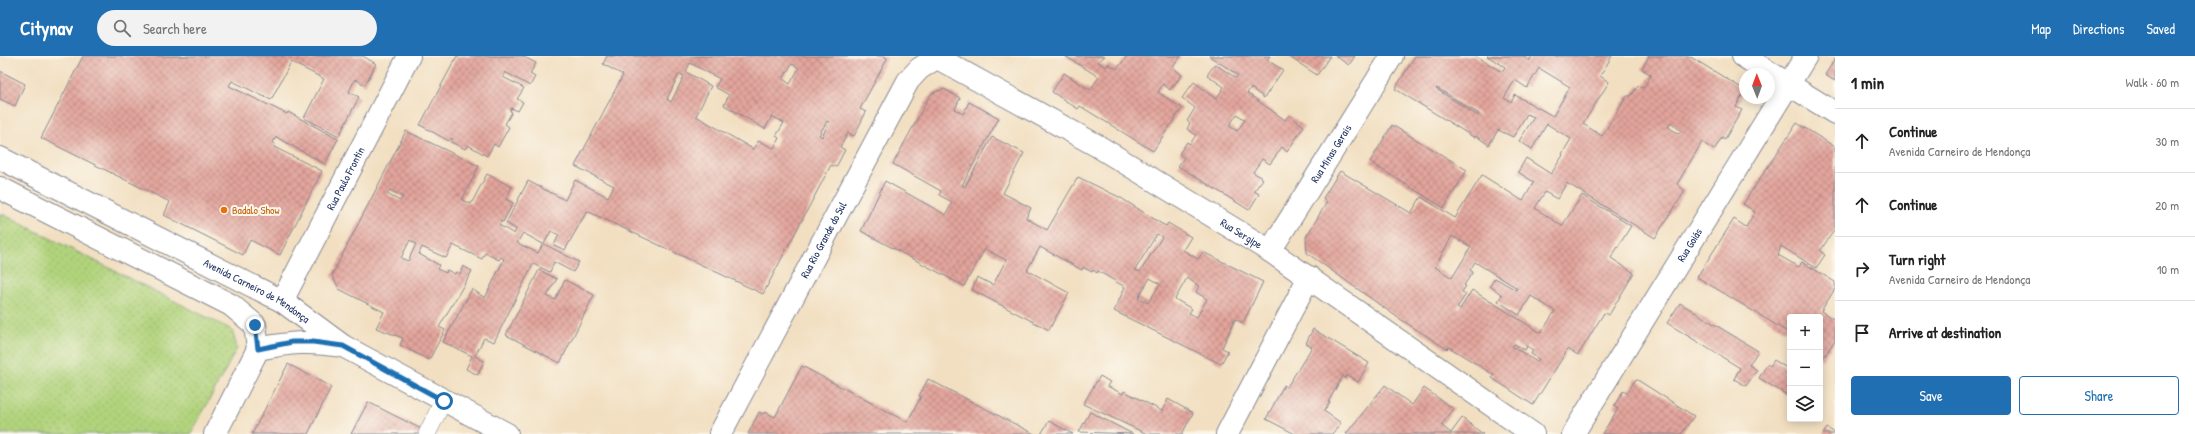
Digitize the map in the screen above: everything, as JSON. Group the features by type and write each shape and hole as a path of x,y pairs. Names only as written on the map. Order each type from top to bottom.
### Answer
{"street":[{"name":"Rua Paulo Frontin","path":"282,301 409,56"},
{"name":"Rua Sergipe","path":"937,56 1096,145 1270,251 1533,434"},
{"name":"Rua Rio Grande do Sul","path":"720,434 908,82 919,69 937,56"},
{"name":"Rua Minas Gerais","path":"1270,251 1392,56"},
{"path":"1743,56 1835,113"},
{"name":"Rua Goiás","path":"1573,434 1806,56"},
{"name":"Avenida Carneiro de Mendonça","path":"0,158 282,301 343,346 507,434"},
{"path":"0,188 231,306 255,325 258,349 215,434"},
{"path":"1227,434 1309,277"},
{"path":"258,349 292,342 313,342 343,346"}],"lane":[{"path":"427,434 444,401"}],"green space":[{"path":"0,213 232,330 237,348 191,434 0,434"}],"building":[{"path":"83,56 363,56 376,64 365,85 355,79 349,92 359,97 339,136 304,118 324,79 291,62 271,100 232,81 229,86 287,114 288,112 338,139 325,164 276,137 273,142 275,144 274,147 322,171 280,255 250,240 243,255 164,215 170,202 41,138"},
{"path":"457,56 522,56 536,63 530,74 535,77 530,86 505,72 503,77 524,88 517,99 523,102 518,111 511,108 510,111 512,112 505,124 509,127 498,147 494,144 487,156 468,145 465,149 451,142 453,139 451,138 449,141 420,125"},
{"path":"607,56 885,56 887,59 860,109 866,112 854,136 848,133 840,147 845,150 836,167 831,165 763,294 587,211 565,250 554,245 559,235 551,231 544,244 579,262 573,272 554,262 550,272 533,264 494,342 484,338 475,356 484,361 478,375 466,369 472,356 443,342 472,289 485,298 504,259 501,257 499,260 485,253 482,259 453,245 446,258 422,247 419,254 439,265 437,269 446,273 447,270 455,274 456,272 460,274 463,266 472,271 439,327 445,330 429,360 400,345 403,338 376,328 384,312 339,289 332,275 406,131 479,166 462,200 471,204 487,174 512,187 506,199 513,203 503,222 501,221 499,225 514,234 516,229 506,223 528,181 565,200 575,180 608,197 614,186 575,166 623,75 603,64","holes":["690,63 720,79 715,87 729,95 724,105 765,129 772,116 784,123 776,136 779,138 774,148 758,141 753,149 696,116 711,86 686,72","792,64 799,68 790,84 783,79","679,74 684,76 671,102 667,99","827,121 829,122 822,137 819,135","390,190 403,197 400,201 387,194","523,233 543,244 538,253 517,243","410,240 416,244 408,261 401,258"]},
{"path":"1065,56 1105,56 1098,62 1106,67 1108,64 1117,69 1127,56 1181,56 1173,67 1182,75 1170,90 1163,84 1158,92 1182,108 1153,151 1080,106 1078,109 1052,92 1064,73 1090,90 1099,77"},
{"path":"1209,56 1270,56 1267,60 1283,70 1264,98 1251,88 1247,93 1285,120 1289,115 1304,126 1287,152 1282,147 1270,164 1262,159 1253,172 1263,179 1254,191 1259,194 1249,210 1178,166 1184,158 1179,154 1187,142 1190,144 1196,135 1187,129 1190,123 1187,121 1195,108 1182,98 1194,82 1216,99 1224,87 1207,75 1215,64 1236,78 1238,75","holes":["1237,114 1245,120 1237,131 1229,126"]},
{"path":"1288,56 1330,56 1317,75"},
{"path":"1335,56 1355,56 1349,65"},
{"path":"1415,56 1475,56 1502,72 1505,67 1487,56 1525,56 1524,57 1529,61 1532,56 1612,56 1600,76 1609,82 1583,124 1602,136 1627,96 1631,96 1638,86 1643,88 1651,75 1642,69 1649,56 1689,56 1739,86 1739,101 1736,107 1742,110 1725,139 1722,137 1714,150 1702,142 1677,184 1685,191 1655,238 1567,183 1557,199 1545,192 1535,208 1562,226 1582,195 1631,226 1611,258 1634,273 1609,315 1604,313 1578,355 1568,349 1533,405 1492,378 1494,375 1449,347 1447,349 1397,317 1307,253 1306,237 1327,202 1323,198 1340,171 1411,213 1421,197 1455,218 1482,175 1523,201 1534,182 1518,172 1526,158 1551,174 1571,139 1547,124 1532,149 1519,141 1534,117 1527,114 1513,137 1498,130 1489,145 1476,136 1475,138 1395,89","holes":["1539,68 1570,87 1553,116 1515,95 1511,102 1504,98 1515,80 1527,88","1437,88 1479,114 1478,116 1436,89","1671,122 1681,131 1679,134 1668,127","1452,236 1471,247 1452,278 1435,267","1475,262 1517,288 1516,290 1495,278 1490,286 1502,295 1498,301 1519,315 1531,296 1555,311 1541,333 1472,290 1460,309 1457,308 1466,294 1462,292 1466,286 1464,285 1473,272 1470,270","1514,344 1525,350 1527,346 1533,350 1531,354 1539,359 1537,362 1512,346"]},
{"path":"1835,59 1835,81 1825,75"},
{"path":"0,71 25,84 15,106 0,99"},
{"path":"944,89 960,98 955,109 963,114 969,102 999,118 962,185 965,187 992,137 1024,153 1003,193 1031,208 1026,218 1047,230 1078,177 1121,198 1162,224 1166,226 1168,223 1191,237 1183,250 1198,259 1203,252 1263,282 1243,323 1235,319 1222,348 1228,351 1221,364 1114,311 1125,287 1098,271 1097,273 1093,270 1092,272 1083,267 1082,270 1040,247 1027,270 1069,293 1049,330 972,290 977,277 993,285 1006,260 985,249 964,286 861,231 885,181 946,215 952,202 939,195 941,191 893,164 932,93","holes":["1157,234 1162,237 1140,272 1135,270","1150,278 1160,284 1148,303 1138,298","1187,278 1199,286 1196,292 1207,299 1197,317 1189,313 1192,309 1175,299"]},
{"path":"1797,123 1835,147 1835,229 1820,251 1825,255 1816,268 1781,246 1778,255 1799,267 1802,262 1835,282 1835,289 1821,311 1835,320 1835,340 1823,358 1823,314 1787,314 1786,331 1697,277 1734,219 1746,227 1755,212 1743,204"},
{"path":"1392,125 1467,170 1444,208 1370,162"},
{"path":"539,270 557,279 547,296 555,300 565,280 594,295 560,363 506,335"},
{"path":"1680,303 1758,351 1749,365 1757,370 1746,386 1734,379 1740,368 1667,323"},
{"path":"1313,329 1369,363 1358,382 1347,375 1345,378 1343,376 1328,402 1330,402 1324,411 1341,423 1332,434 1295,434 1266,419 1284,385 1287,387 1312,347 1306,343"},
{"path":"1774,360 1787,368 1787,395 1759,378 1767,364 1770,366"},
{"path":"288,364 331,387 308,434 252,434"},
{"path":"802,366 907,422 921,397 919,396 928,379 1034,434 748,434 759,412 763,414 765,412 775,417"},
{"path":"1100,376 1110,382 1107,386 1123,394 1124,391 1162,411 1168,399 1193,413 1182,434 1147,434 1083,404"},
{"path":"1636,379 1694,416 1681,434 1602,434 1618,409 1614,406 1623,391 1627,393"},
{"path":"1385,385 1412,405 1424,388 1454,409 1441,425 1451,433 1462,418 1483,434 1346,434"},
{"path":"368,402 427,432 426,434 351,434"},
{"path":"1090,412 1133,434 1079,432"},
{"path":"1049,421 1073,434 1041,434"},
{"path":"1827,428 1835,433 1835,434 1823,434"}],"place":[{"name":"Badalo Show","path":"224,210"}],"route":[{"path":"255,325 258,349 292,342 313,342 343,346 444,401"}]}
